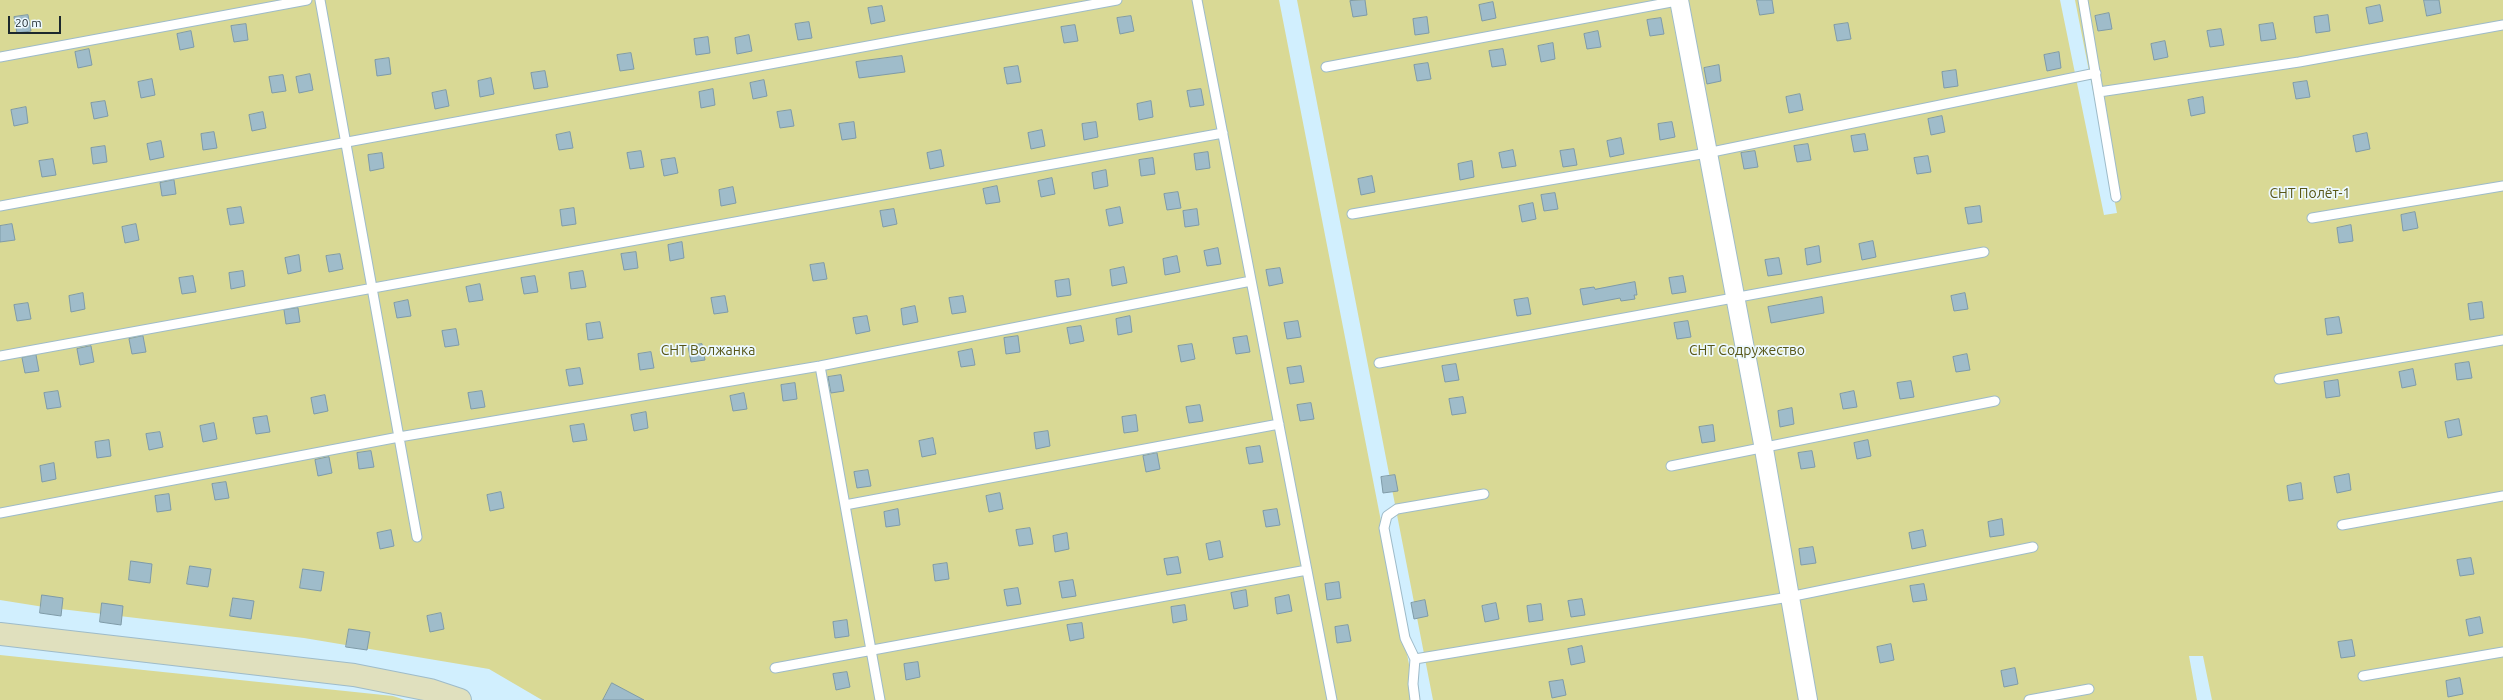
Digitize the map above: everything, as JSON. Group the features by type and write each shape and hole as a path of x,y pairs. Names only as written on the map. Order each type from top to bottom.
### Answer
{"street":[{"path":"1680,0 1734,298 1764,449 1808,700"},
{"path":"0,634 354,675 430,690 460,700"}],"lane":[{"path":"0,57 307,0"},
{"path":"320,0 417,537"},
{"path":"0,206 1117,0"},
{"path":"1197,0 1332,700"},
{"path":"1326,67 1680,0"},
{"path":"2083,0 2116,197"},
{"path":"2099,92 2300,62 2503,25"},
{"path":"1352,214 1707,153 2096,73"},
{"path":"0,356 1223,133"},
{"path":"2312,218 2503,186"},
{"path":"1379,363 1984,252"},
{"path":"0,513 399,437 820,366 1251,281"},
{"path":"2279,379 2503,340"},
{"path":"820,366 880,700"},
{"path":"1671,466 1764,449 1995,400"},
{"path":"845,505 1279,424"},
{"path":"1415,700 1413,684 1415,659 1405,638 1384,528 1386,516 1397,510 1484,494"},
{"path":"2342,525 2503,496"},
{"path":"1415,659 1789,597 2033,547"},
{"path":"774,668 872,652 1307,570"},
{"path":"2363,676 2503,652"},
{"path":"2029,700 2089,689"}],"green space":[{"name":"СНТ Волжанка","path":"0,0 1279,0 1416,700 542,700 489,669 304,638 44,607 0,600"},
{"name":"СНТ Содружество","path":"1297,0 2060,0 2104,215 2117,213 2075,0 2503,0 2503,700 2212,700 2203,656 2189,656 2197,700 1433,700"},
{"path":"0,655 393,696 405,700 0,700"}],"building":[{"path":"1365,0 1367,15 1353,17 1350,1"},
{"path":"1757,0 1772,0 1774,13 1760,15"},
{"path":"2424,0 2439,0 2441,13 2427,16"},
{"path":"1493,2 1496,18 1482,21 1479,5"},
{"path":"2380,5 2383,21 2369,24 2366,8"},
{"path":"882,6 885,21 871,24 868,8"},
{"path":"2109,13 2112,29 2098,31 2095,16"},
{"path":"28,15 31,31 17,33 14,17"},
{"path":"2328,15 2330,31 2316,33 2314,17"},
{"path":"1131,16 1134,31 1120,34 1117,18"},
{"path":"1427,17 1429,33 1415,35 1413,19"},
{"path":"1661,18 1664,34 1650,36 1647,20"},
{"path":"809,22 812,38 798,40 795,24"},
{"path":"1848,23 1851,39 1837,41 1834,25"},
{"path":"2273,23 2276,39 2261,41 2259,25"},
{"path":"246,24 248,40 234,42 231,26"},
{"path":"1075,25 1078,41 1064,43 1061,27"},
{"path":"2221,29 2224,45 2210,47 2207,31"},
{"path":"191,31 194,47 180,50 177,34"},
{"path":"1598,31 1601,47 1587,49 1584,34"},
{"path":"749,35 752,51 737,54 735,38"},
{"path":"708,37 710,53 696,55 694,39"},
{"path":"2165,41 2168,57 2154,60 2151,44"},
{"path":"1553,43 1555,59 1541,62 1538,46"},
{"path":"89,49 92,65 78,68 75,52"},
{"path":"1503,49 1506,65 1492,67 1489,51"},
{"path":"2059,52 2061,68 2047,71 2044,55"},
{"path":"631,53 634,69 620,71 617,55"},
{"path":"902,56 905,72 859,78 856,62"},
{"path":"389,58 391,74 377,76 375,60"},
{"path":"1428,63 1431,79 1417,81 1414,65"},
{"path":"1719,65 1721,81 1707,84 1704,68"},
{"path":"1018,66 1021,82 1007,84 1004,68"},
{"path":"1956,70 1958,86 1944,88 1942,72"},
{"path":"545,71 548,87 534,89 531,73"},
{"path":"310,74 313,90 299,93 296,77"},
{"path":"283,75 286,91 272,93 269,77"},
{"path":"491,78 494,94 480,97 478,81"},
{"path":"152,79 155,95 141,98 138,82"},
{"path":"764,80 767,96 753,99 750,83"},
{"path":"2307,81 2310,97 2296,99 2293,83"},
{"path":"713,89 715,105 701,108 699,92"},
{"path":"1201,89 1204,105 1190,107 1187,91"},
{"path":"446,90 449,106 435,109 432,93"},
{"path":"1800,94 1803,110 1789,113 1786,97"},
{"path":"2203,97 2205,113 2191,116 2188,100"},
{"path":"105,101 108,116 94,119 91,103"},
{"path":"1151,101 1153,117 1139,120 1137,104"},
{"path":"26,107 28,123 14,126 11,110"},
{"path":"791,110 794,126 780,128 777,112"},
{"path":"263,112 266,128 252,131 249,115"},
{"path":"1942,116 1945,132 1931,135 1928,119"},
{"path":"854,122 856,138 842,140 839,124"},
{"path":"1096,122 1098,137 1084,140 1082,124"},
{"path":"1672,122 1675,137 1660,140 1658,124"},
{"path":"1042,130 1045,146 1031,149 1028,133"},
{"path":"214,132 217,148 203,150 201,134"},
{"path":"570,132 573,148 559,150 556,135"},
{"path":"2367,133 2370,149 2356,152 2353,136"},
{"path":"1865,134 1868,150 1854,152 1851,136"},
{"path":"1621,138 1624,154 1610,157 1607,141"},
{"path":"161,141 164,157 150,160 147,144"},
{"path":"1808,144 1811,160 1797,162 1794,146"},
{"path":"105,146 107,162 93,164 91,148"},
{"path":"1574,149 1577,165 1563,167 1560,151"},
{"path":"941,150 944,166 930,169 927,153"},
{"path":"1513,150 1516,166 1502,168 1499,153"},
{"path":"641,151 644,167 630,169 627,153"},
{"path":"1755,151 1758,167 1744,169 1741,153"},
{"path":"1208,152 1210,168 1196,170 1194,154"},
{"path":"382,153 384,168 370,171 368,155"},
{"path":"1928,156 1931,172 1917,174 1914,158"},
{"path":"675,158 678,173 664,176 661,160"},
{"path":"1153,158 1155,174 1141,176 1139,160"},
{"path":"53,159 56,175 42,177 39,161"},
{"path":"1472,161 1474,177 1460,180 1458,164"},
{"path":"1106,170 1108,186 1094,189 1092,173"},
{"path":"1372,176 1375,192 1361,195 1358,179"},
{"path":"1052,178 1055,194 1041,197 1038,181"},
{"path":"174,180 176,194 162,196 160,183"},
{"path":"997,186 1000,202 986,204 983,189"},
{"path":"733,187 736,203 721,206 719,190"},
{"path":"1178,192 1181,208 1167,210 1164,194"},
{"path":"1555,193 1558,209 1544,211 1541,195"},
{"path":"1533,203 1536,219 1522,222 1519,206"},
{"path":"1980,206 1982,222 1968,224 1965,208"},
{"path":"241,207 244,223 230,225 227,209"},
{"path":"1120,207 1123,223 1109,226 1106,210"},
{"path":"574,208 576,224 562,226 560,210"},
{"path":"894,209 897,224 883,227 880,211"},
{"path":"1197,209 1199,225 1185,227 1183,211"},
{"path":"2415,212 2418,228 2403,231 2401,215"},
{"path":"12,224 15,240 0,242 0,226"},
{"path":"136,224 139,240 125,243 122,227"},
{"path":"2351,225 2353,241 2339,243 2337,228"},
{"path":"1873,241 1876,257 1862,260 1859,244"},
{"path":"682,242 684,258 670,261 668,245"},
{"path":"1819,246 1821,262 1807,265 1805,249"},
{"path":"1218,248 1221,264 1207,266 1204,251"},
{"path":"636,252 638,268 624,270 621,254"},
{"path":"340,254 343,269 329,272 326,256"},
{"path":"299,255 301,271 288,274 285,258"},
{"path":"1177,256 1180,272 1165,275 1163,259"},
{"path":"1779,258 1782,274 1768,276 1765,260"},
{"path":"824,263 827,279 813,281 810,265"},
{"path":"1124,267 1127,283 1112,286 1110,270"},
{"path":"1280,268 1283,283 1269,286 1266,270"},
{"path":"243,271 245,286 231,289 229,273"},
{"path":"583,271 586,287 571,289 569,273"},
{"path":"193,276 196,292 182,294 179,278"},
{"path":"535,276 538,292 524,294 521,278"},
{"path":"1683,276 1686,292 1672,294 1669,278"},
{"path":"1069,279 1071,295 1057,297 1055,281"},
{"path":"1635,282 1637,295 1634,295 1635,299 1621,301 1620,298 1583,305 1580,289 1594,287 1595,289"},
{"path":"480,284 483,300 469,302 466,287"},
{"path":"83,293 85,309 71,312 69,296"},
{"path":"1965,293 1968,309 1954,311 1951,296"},
{"path":"725,296 728,312 714,314 711,298"},
{"path":"963,296 966,312 952,314 949,298"},
{"path":"1822,297 1824,313 1771,323 1768,307"},
{"path":"1528,298 1531,314 1517,316 1514,300"},
{"path":"408,300 411,316 397,318 394,303"},
{"path":"2482,302 2484,318 2470,320 2468,304"},
{"path":"28,303 31,319 17,321 14,305"},
{"path":"915,306 918,322 903,325 901,309"},
{"path":"298,308 300,322 286,324 284,310"},
{"path":"867,316 870,331 856,334 853,318"},
{"path":"1130,316 1132,332 1118,335 1116,319"},
{"path":"2339,317 2342,333 2327,335 2325,319"},
{"path":"1298,321 1301,337 1287,339 1284,323"},
{"path":"1688,321 1691,337 1677,339 1674,323"},
{"path":"600,322 603,338 588,340 586,324"},
{"path":"1081,326 1084,341 1070,344 1067,328"},
{"path":"456,329 459,345 445,347 442,331"},
{"path":"143,336 146,352 132,354 129,339"},
{"path":"1018,336 1020,352 1006,354 1004,338"},
{"path":"1247,336 1250,352 1236,354 1233,338"},
{"path":"702,344 705,360 691,362 688,346"},
{"path":"1192,344 1195,359 1181,362 1178,346"},
{"path":"91,346 94,362 80,365 77,349"},
{"path":"972,349 975,365 961,367 958,352"},
{"path":"651,352 654,368 640,370 638,354"},
{"path":"1967,354 1970,370 1956,372 1953,357"},
{"path":"36,355 39,371 25,373 22,358"},
{"path":"2469,362 2472,378 2457,380 2455,364"},
{"path":"1456,364 1459,380 1445,382 1442,366"},
{"path":"1301,366 1304,382 1290,384 1287,368"},
{"path":"580,368 583,384 569,386 566,370"},
{"path":"2413,369 2416,385 2402,388 2399,372"},
{"path":"841,375 844,391 831,393 828,377"},
{"path":"2338,380 2340,396 2326,398 2324,382"},
{"path":"1911,381 1914,397 1900,399 1897,383"},
{"path":"795,383 797,399 783,401 781,385"},
{"path":"58,391 61,407 47,409 44,393"},
{"path":"482,391 485,407 471,409 468,393"},
{"path":"1854,391 1857,407 1843,409 1840,394"},
{"path":"744,393 747,409 733,411 730,396"},
{"path":"325,395 328,411 314,414 311,398"},
{"path":"1463,397 1466,413 1452,415 1449,399"},
{"path":"1311,403 1314,419 1300,421 1297,405"},
{"path":"1200,405 1203,421 1189,423 1186,407"},
{"path":"1792,408 1794,424 1780,427 1778,411"},
{"path":"646,412 648,428 634,431 631,415"},
{"path":"1136,415 1138,431 1124,433 1122,417"},
{"path":"267,416 270,432 256,434 253,418"},
{"path":"2459,419 2462,435 2448,438 2445,422"},
{"path":"214,423 217,439 203,442 200,426"},
{"path":"584,424 587,440 573,442 570,426"},
{"path":"1713,425 1715,441 1702,443 1699,427"},
{"path":"1048,431 1050,446 1036,449 1034,433"},
{"path":"160,432 163,447 149,450 146,434"},
{"path":"933,438 936,454 922,457 919,441"},
{"path":"109,440 111,456 97,458 95,442"},
{"path":"1868,440 1871,456 1857,459 1854,443"},
{"path":"1260,446 1263,462 1249,464 1246,448"},
{"path":"371,451 374,467 359,469 357,453"},
{"path":"1812,451 1815,467 1801,469 1798,453"},
{"path":"1157,453 1160,469 1146,472 1143,456"},
{"path":"329,457 332,473 318,476 315,460"},
{"path":"54,463 56,479 42,482 40,466"},
{"path":"868,470 871,486 857,488 854,472"},
{"path":"2349,474 2351,490 2337,493 2334,477"},
{"path":"1395,475 1398,491 1383,493 1381,477"},
{"path":"226,482 229,498 215,500 212,484"},
{"path":"2301,483 2303,499 2289,501 2287,486"},
{"path":"501,492 504,508 490,511 487,495"},
{"path":"1000,493 1003,509 989,512 986,496"},
{"path":"169,494 171,510 157,512 155,496"},
{"path":"898,509 900,525 886,527 884,512"},
{"path":"1277,509 1280,525 1266,527 1263,511"},
{"path":"2002,519 2004,535 1990,537 1988,522"},
{"path":"1030,528 1033,544 1019,546 1016,530"},
{"path":"391,530 394,546 380,549 377,533"},
{"path":"1923,530 1926,546 1912,549 1909,533"},
{"path":"1067,533 1069,549 1055,552 1053,536"},
{"path":"1220,541 1223,557 1209,560 1206,544"},
{"path":"1813,547 1816,563 1801,565 1799,549"},
{"path":"1178,557 1181,573 1167,575 1164,559"},
{"path":"2471,558 2474,574 2460,576 2457,560"},
{"path":"131,561 152,564 150,583 129,580"},
{"path":"947,563 949,579 935,581 933,565"},
{"path":"190,566 211,569 208,587 187,584"},
{"path":"303,569 324,572 321,591 300,588"},
{"path":"1073,580 1076,596 1062,598 1059,582"},
{"path":"1339,582 1341,598 1327,600 1325,584"},
{"path":"1924,584 1927,600 1913,602 1910,586"},
{"path":"1018,588 1021,604 1007,606 1004,590"},
{"path":"1246,590 1248,606 1234,609 1231,593"},
{"path":"42,595 63,598 61,616 40,613"},
{"path":"1289,595 1292,611 1277,614 1275,598"},
{"path":"233,598 254,601 251,619 230,616"},
{"path":"1582,599 1585,615 1571,617 1568,601"},
{"path":"1425,600 1428,616 1414,619 1411,603"},
{"path":"102,603 123,606 121,625 100,622"},
{"path":"1496,603 1499,619 1485,622 1482,606"},
{"path":"1541,604 1543,620 1529,622 1527,606"},
{"path":"1185,605 1187,620 1173,623 1171,607"},
{"path":"441,613 444,629 430,632 427,616"},
{"path":"2480,617 2483,633 2469,636 2466,620"},
{"path":"847,620 849,636 835,638 833,622"},
{"path":"1082,623 1084,638 1070,641 1067,625"},
{"path":"1348,625 1351,641 1337,643 1335,627"},
{"path":"349,629 370,632 367,650 346,647"},
{"path":"2352,640 2355,656 2341,658 2338,642"},
{"path":"1891,644 1894,660 1880,663 1877,647"},
{"path":"1582,646 1585,662 1571,665 1568,649"},
{"path":"918,662 920,677 906,680 904,664"},
{"path":"2015,668 2018,684 2004,687 2001,671"},
{"path":"847,672 850,687 836,690 833,674"},
{"path":"2460,678 2463,694 2448,697 2446,681"},
{"path":"1563,680 1566,695 1552,698 1549,682"},
{"path":"612,683 644,700 603,700"}],"park label":[{"name":"СНТ Полёт-1","path":"2310,193"}]}
